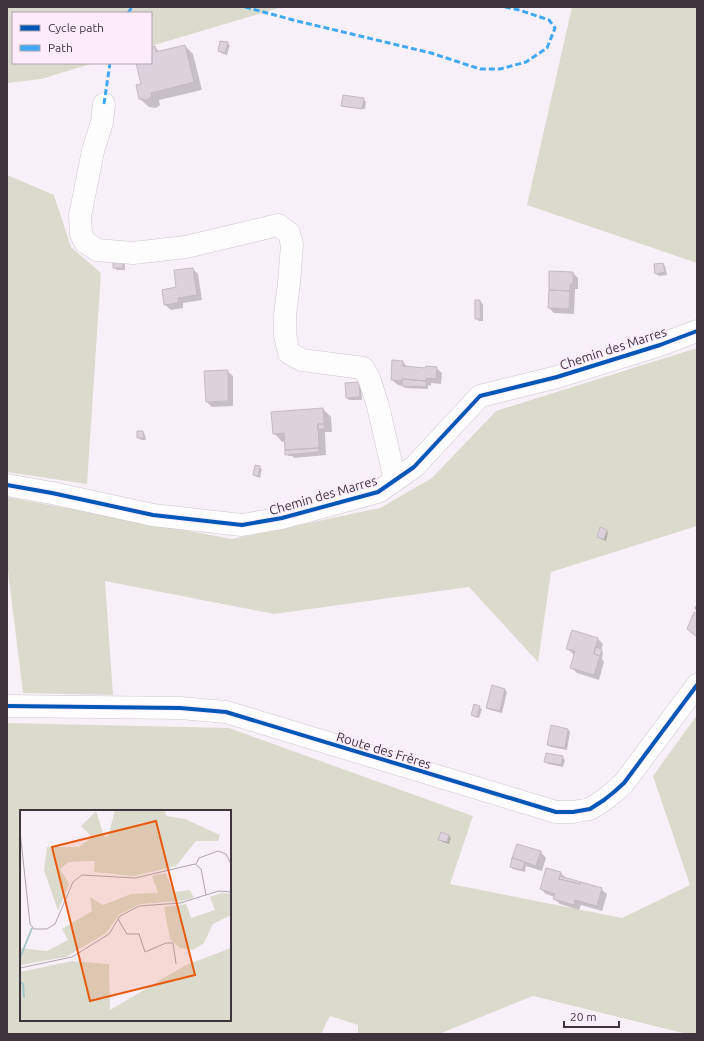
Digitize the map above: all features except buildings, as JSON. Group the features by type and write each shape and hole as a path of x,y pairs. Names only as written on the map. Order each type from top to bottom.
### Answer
{"street":[{"path":"104,104 102,122 80,216 81,234 85,242 97,250 133,253 186,247 278,224 289,233 292,245 285,315 285,335 289,352 302,360 363,368 369,378 378,406 395,480"},
{"name":"Chemin des Marres","path":"7,485 52,493 152,515 242,525 282,518 378,492 414,467 480,396 558,377 660,345 697,331"},
{"name":"Route des Frères","path":"7,706 180,708 226,712 556,812 573,812 590,808 604,800 624,783 697,685"}],"shaded area":[{"path":"7,7 282,7 152,46 152,12 12,12 12,64 91,64 41,79 7,83"},
{"path":"572,7 697,7 697,263 527,205"},
{"path":"7,175 54,195 71,247 101,273 87,484 7,472"},
{"path":"697,348 697,526 551,572 538,662 469,587 274,614 105,581 113,695 23,693 7,563 7,497 232,539 380,508 432,478 496,411"},
{"path":"697,715 697,1034 687,1034 533,996 439,1034 358,1034 358,1025 330,1016 321,1034 7,1034 7,723 229,728 473,816 450,884 622,918 690,885 653,776"}],"marked path":[{"path":"129,12 132,7"},
{"path":"245,7 431,53 480,69 500,69 526,62 547,48 555,28 549,20 505,7"},
{"path":"104,104 110,64"}],"cycle path":[{"path":"7,485 52,493 153,515 242,525 282,518 378,492 414,467 480,396 557,377 660,345 697,331"},
{"path":"7,706 180,708 226,712 556,812 573,812 590,809 604,800 624,783 697,685"}]}
